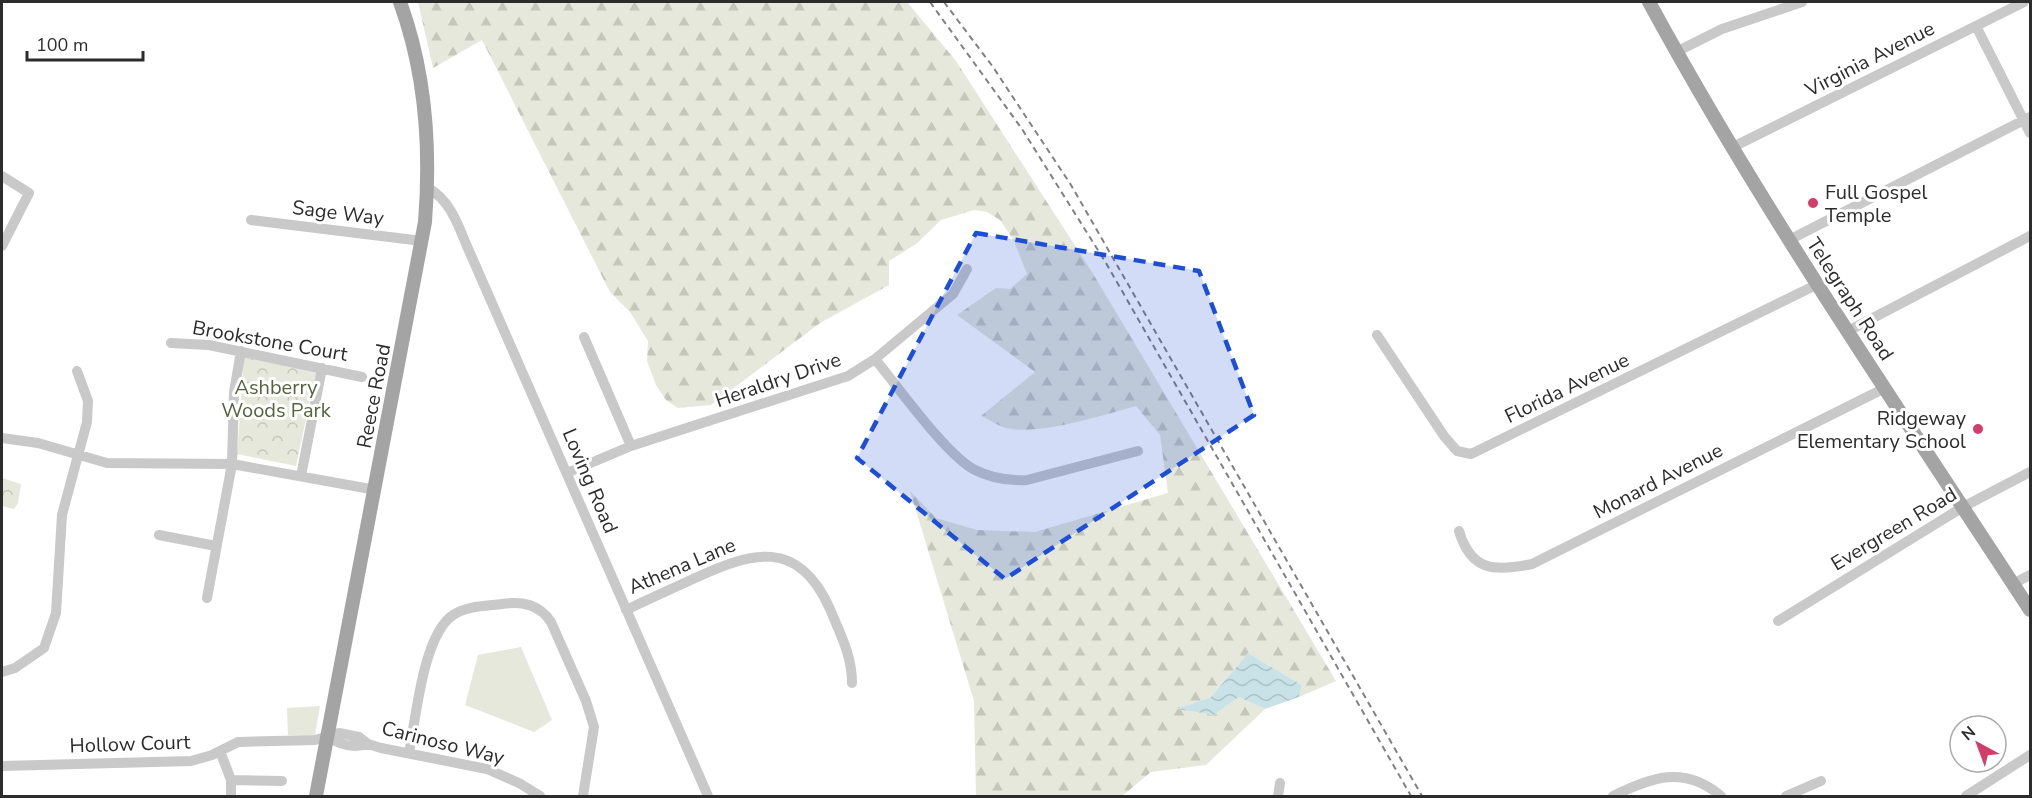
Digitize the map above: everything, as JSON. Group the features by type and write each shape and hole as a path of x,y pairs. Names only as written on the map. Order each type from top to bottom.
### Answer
{"main road":[{"name":"Reece Road","path":"316,796 422,241 428,188 428,142 422,85 400,2"},
{"name":"Telegraph Road","path":"1649,2 1731,148 2031,610"}],"street":[{"path":"1677,52 1722,29 1801,2"},
{"name":"Virginia Avenue","path":"1731,148 2024,2"},
{"path":"1976,26 2027,119 2031,133"},
{"path":"1789,240 2027,119"},
{"path":"2,176 29,193 2,246"},
{"name":"Loving Road","path":"428,188 437,192 449,207 708,796"},
{"name":"Sage Way","path":"250,220 422,241"},
{"path":"1848,331 2031,236"},
{"name":"Heraldry Drive","path":"567,473 631,447 835,382 862,369 954,294 967,269"},
{"name":"Florida Avenue","path":"1377,335 1444,436 1457,451 1471,454 1818,284"},
{"path":"584,337 631,447"},
{"name":"Brookstone Court","path":"171,343 209,345 362,377"},
{"path":"207,598 232,464 234,392 241,351"},
{"path":"875,358 952,452 973,469 985,474 1012,481 1026,480 1138,451"},
{"path":"302,476 322,368"},
{"path":"2,672 15,668 44,648 56,613 62,515 87,422 88,401 76,371"},
{"name":"Monard Avenue","path":"1458,531 1464,550 1478,562 1504,568 1532,564 1885,388"},
{"path":"2,438 38,443 79,457 132,465 232,464 376,490"},
{"name":"Evergreen Road","path":"1778,621 1963,507 2031,472"},
{"path":"159,535 216,546"},
{"name":"Athena Lane","path":"626,610 740,559 763,555 782,559 807,574 825,598 851,657 852,683"},
{"path":"2013,584 2031,575"},
{"path":"409,753 430,647 442,626 461,610 511,603 528,604 543,612 551,622 591,715 593,742 583,796"},
{"name":"Carinoso Way","path":"328,736 339,733 358,736 368,744 487,769 519,783 540,796"},
{"name":"Hollow Court","path":"2,766 191,761 245,741 315,740 328,736"},
{"path":"220,751 231,780 231,796"},
{"path":"1966,796 2031,755"},
{"path":"1613,796 1650,779 1666,776 1696,781 1721,796"},
{"path":"231,780 282,781"},
{"path":"1786,796 1821,781"},
{"path":"1278,796 1280,783"}],"highlighted area":[{"path":"976,233 1199,271 1254,415 1005,579 857,458"}],"green space":[{"path":"418,2 907,2 956,61 1092,272 1336,681 1299,697 1302,685 1248,653 1211,697 1178,709 1214,715 1239,697 1265,709 1206,765 1151,772 1122,796 976,796 974,701 910,491 936,518 977,530 1035,532 1168,493 1160,435 1136,406 1089,419 1036,429 1006,428 981,416 1035,372 957,315 996,288 1010,289 1027,274 1014,241 1000,220 987,212 974,210 941,220 916,244 889,261 889,285 820,323 711,405 678,408 666,400 656,385 647,361 648,341 630,312 610,292 482,40 433,68"},
{"name":"Ashberry Woods Park","path":"244,357 316,372 296,466 237,454"},
{"path":"2,478 21,484 18,503 14,509 2,506"},
{"path":"521,647 552,720 534,732 465,705 478,655"},
{"path":"320,706 315,735 288,735 287,708"}],"water":[{"path":"1248,653 1302,685 1299,697 1265,709 1239,697 1214,715 1177,709 1211,697"}],"railway":[{"path":"930,2 1022,129 1106,263 1411,796"},
{"path":"944,2 993,67 1071,185 1422,796"}],"place":[{"name":"Full Gospel Temple","path":"1813,203"},
{"name":"Ridgeway Elementary School","path":"1978,429"}]}
